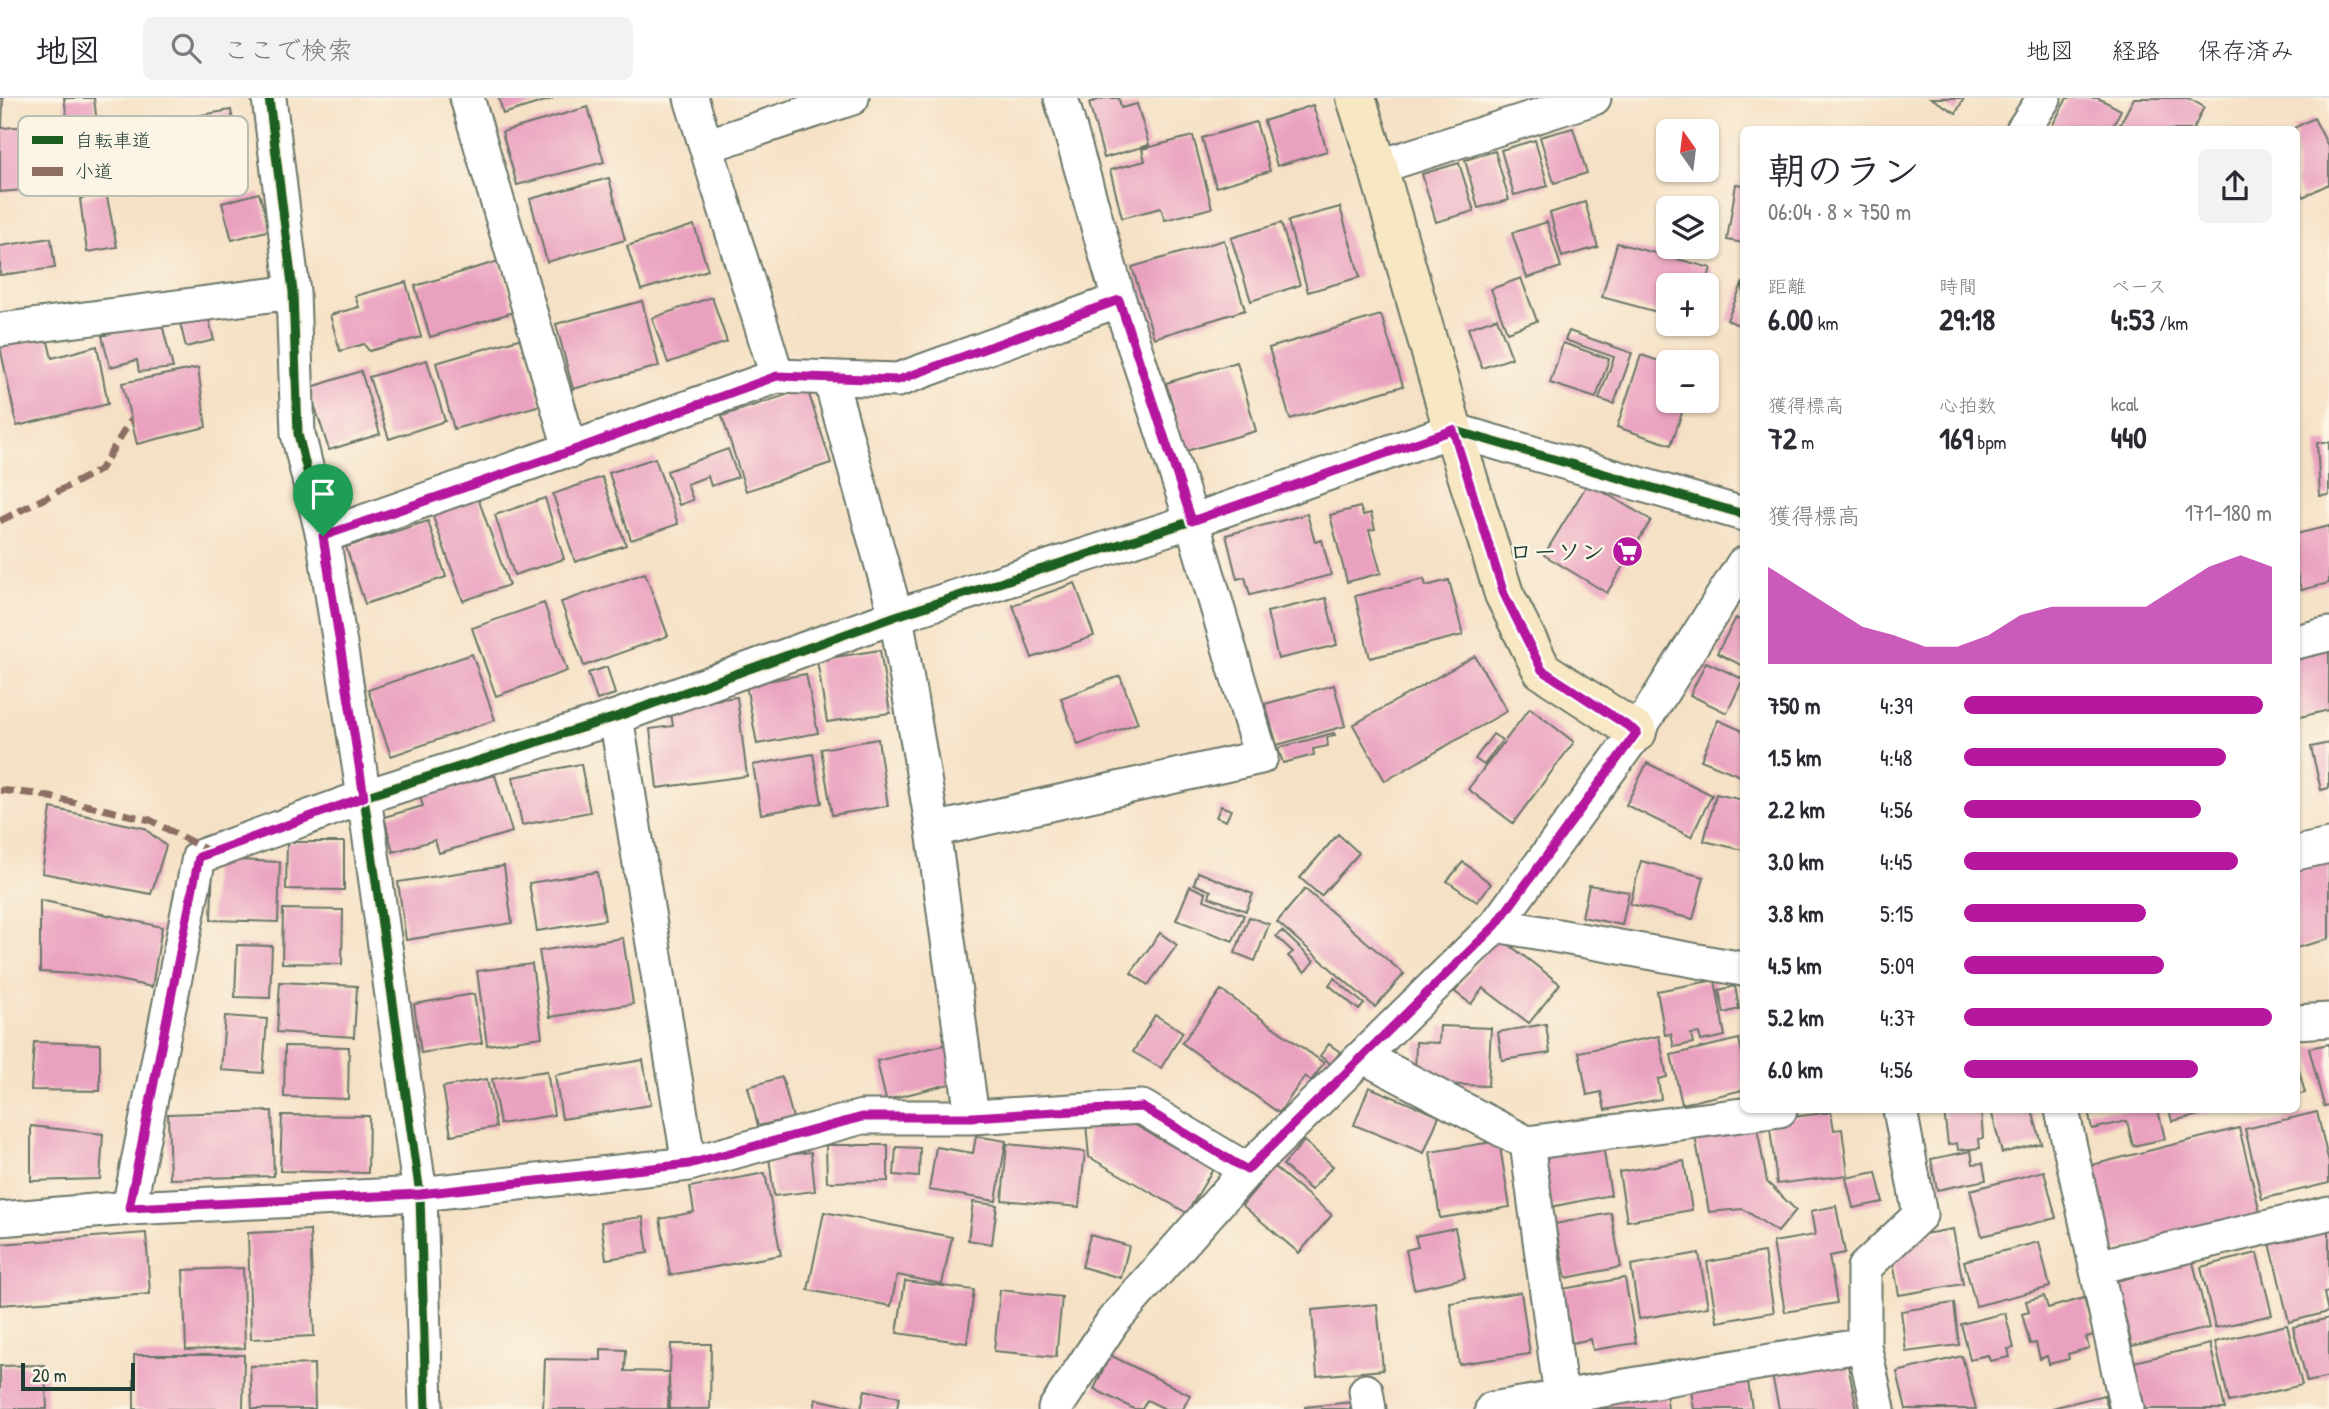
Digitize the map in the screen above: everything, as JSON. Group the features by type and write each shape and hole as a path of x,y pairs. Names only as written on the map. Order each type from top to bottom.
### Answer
{"street":[{"path":"269,98 293,292 299,434 323,536 364,797 420,1194 426,1409"},
{"path":"467,98 571,451"},
{"path":"691,98 777,376"},
{"path":"706,146 852,98"},
{"path":"933,830 1261,757 1192,521 1119,300 1061,98"},
{"path":"1356,98 1504,594 1542,670 1637,732"},
{"path":"1378,167 1594,98"},
{"path":"2026,126 2044,98"},
{"path":"0,330 293,292"},
{"path":"323,536 571,451 777,376 898,380 1119,300"},
{"path":"830,378 895,615 933,830 972,1117"},
{"path":"129,1208 199,857 364,797 616,717 895,615 1192,521 1453,430 1740,512"},
{"path":"1055,1409 1113,1321 1247,1170 1496,925 1637,732 1740,569"},
{"path":"2300,641 2329,634"},
{"path":"616,717 689,1164"},
{"path":"2300,852 2329,846"},
{"path":"1496,925 1740,968"},
{"path":"2300,1022 2329,1020"},
{"path":"1364,1057 1527,1143 1757,1113"},
{"path":"0,1219 129,1208 420,1194 689,1164 862,1117 972,1117 1142,1107 1247,1170"},
{"path":"1878,1409 1864,1345 1864,1268 1920,1215 1901,1113"},
{"path":"2063,1113 2127,1409"},
{"path":"1527,1143 1561,1397"},
{"path":"2096,1267 2329,1213"},
{"path":"1492,1409 1864,1345"}],"building":[{"path":"0,98 3,98 2,128 18,127 18,191 0,192"},
{"path":"64,98 94,98 96,116 67,116"},
{"path":"499,98 552,98 552,99 503,114"},
{"path":"1104,98 1119,98 1121,108 1137,104 1149,145 1104,158 1089,103"},
{"path":"1931,98 1964,98 1956,113"},
{"path":"2067,98 2098,98 2121,110 2113,126 2052,126"},
{"path":"2134,98 2188,98 2204,107 2195,126 2120,124"},
{"path":"1313,105 1327,151 1277,166 1264,121"},
{"path":"588,107 604,162 517,185 502,132"},
{"path":"231,110 232,116 196,116"},
{"path":"2314,118 2329,148 2329,184 2303,197 2300,191 2298,126"},
{"path":"1256,122 1270,171 1216,187 1202,138"},
{"path":"1573,128 1587,173 1554,183 1540,137"},
{"path":"1193,136 1212,208 1165,220 1161,208 1122,218 1110,170 1145,161 1142,149"},
{"path":"1535,140 1548,186 1514,195 1501,150"},
{"path":"1495,151 1509,200 1478,208 1465,160"},
{"path":"1459,163 1474,211 1436,222 1422,174"},
{"path":"609,178 625,240 547,262 530,199"},
{"path":"1736,184 1740,185 1740,242 1727,240"},
{"path":"259,193 270,230 232,240 222,203"},
{"path":"107,196 117,247 87,252 80,199"},
{"path":"1585,202 1598,247 1562,257 1550,213"},
{"path":"1340,207 1360,277 1308,292 1288,221"},
{"path":"1547,222 1561,267 1527,278 1512,233"},
{"path":"1281,223 1300,285 1251,301 1231,238"},
{"path":"694,225 708,270 641,290 627,246"},
{"path":"51,238 55,268 0,275 0,246"},
{"path":"1224,240 1245,310 1154,338 1132,267"},
{"path":"1617,243 1656,253 1656,259 1677,259 1711,268 1710,273 1656,273 1656,312 1602,297"},
{"path":"499,261 514,312 430,337 415,286"},
{"path":"1521,278 1537,321 1507,332 1491,289"},
{"path":"406,282 421,337 369,351 364,344 340,351 330,315 359,307 355,296"},
{"path":"1740,289 1740,326 1727,320"},
{"path":"712,297 727,342 668,363 652,318"},
{"path":"642,301 659,366 573,389 556,324"},
{"path":"1381,315 1403,386 1290,419 1269,348"},
{"path":"208,316 214,340 186,347 180,323"},
{"path":"1497,318 1512,358 1482,368 1468,328"},
{"path":"161,320 173,368 139,372 137,360 110,367 102,336"},
{"path":"1569,331 1632,353 1614,404 1599,399 1614,357 1565,340"},
{"path":"47,338 52,358 97,346 108,404 17,426 0,347"},
{"path":"522,338 541,405 454,429 436,363"},
{"path":"1563,343 1609,359 1596,398 1550,383"},
{"path":"1641,355 1656,360 1656,413 1682,413 1671,445 1617,427"},
{"path":"427,360 445,421 389,439 369,377"},
{"path":"1237,362 1256,431 1186,451 1166,383"},
{"path":"198,368 206,427 137,444 122,383"},
{"path":"361,371 380,434 329,450 309,388"},
{"path":"807,388 831,463 746,491 722,416"},
{"path":"2317,442 2329,442 2329,495 2320,496"},
{"path":"728,449 738,477 711,486 708,476 687,484 693,500 679,505 667,471"},
{"path":"655,458 678,524 631,540 609,473"},
{"path":"602,477 626,545 575,562 553,494"},
{"path":"1588,483 1651,520 1607,593 1544,555"},
{"path":"478,498 509,585 463,601 432,514"},
{"path":"545,498 564,559 514,575 495,515"},
{"path":"1360,507 1363,515 1371,513 1375,529 1369,530 1381,573 1347,582 1330,515"},
{"path":"1307,514 1315,542 1322,540 1331,575 1250,595 1245,577 1237,579 1226,535"},
{"path":"428,521 446,577 365,604 346,547"},
{"path":"2329,526 2329,583 2301,590 2300,533"},
{"path":"645,573 668,636 584,666 561,602"},
{"path":"1424,579 1426,586 1449,580 1463,635 1370,658 1355,596"},
{"path":"1075,583 1094,636 1032,658 1013,605"},
{"path":"1326,598 1337,645 1278,659 1267,612"},
{"path":"544,603 567,671 496,696 472,628"},
{"path":"1736,618 1740,620 1740,664 1717,653"},
{"path":"2329,646 2329,710 2300,717 2300,652"},
{"path":"880,650 890,713 827,722 817,660"},
{"path":"472,654 495,720 391,756 368,690"},
{"path":"1475,656 1507,711 1385,781 1353,725"},
{"path":"1706,662 1740,678 1740,685 1727,713 1690,695"},
{"path":"607,667 615,694 597,700 588,673"},
{"path":"806,674 818,733 757,744 746,685"},
{"path":"1120,676 1138,723 1078,745 1061,698"},
{"path":"1334,685 1345,726 1277,745 1265,704"},
{"path":"737,697 747,776 657,788 650,729 673,726 670,706"},
{"path":"1530,708 1574,742 1513,823 1468,789"},
{"path":"1718,720 1740,730 1740,776 1701,760"},
{"path":"1334,733 1335,735 1327,738 1328,746 1313,749 1314,755 1283,763 1278,748"},
{"path":"1493,734 1502,740 1484,765 1475,759"},
{"path":"878,739 888,806 832,815 821,749"},
{"path":"2329,743 2329,788 2321,790 2311,747"},
{"path":"813,754 822,803 761,814 753,765"},
{"path":"1647,763 1712,795 1691,837 1626,805"},
{"path":"581,764 590,812 522,825 513,777"},
{"path":"495,775 512,832 439,853 435,840 393,852 384,817 423,806 420,796"},
{"path":"1716,794 1740,799 1740,849 1704,841"},
{"path":"1221,806 1231,810 1226,821 1216,817"},
{"path":"51,808 144,828 166,846 151,894 42,873"},
{"path":"1338,834 1359,853 1321,896 1300,878"},
{"path":"287,842 344,842 344,890 286,889"},
{"path":"2329,858 2329,939 2300,947 2300,866"},
{"path":"213,859 280,862 278,922 211,920"},
{"path":"1641,861 1704,877 1693,919 1630,904"},
{"path":"1463,862 1491,884 1477,902 1447,881"},
{"path":"504,866 512,923 406,940 398,882"},
{"path":"597,872 605,920 537,931 529,883"},
{"path":"1198,872 1253,894 1246,911 1209,897 1211,891 1194,884"},
{"path":"1589,885 1629,892 1622,925 1582,917"},
{"path":"1190,886 1206,893 1204,900 1244,915 1233,941 1176,920"},
{"path":"1305,889 1404,974 1375,1007 1277,922"},
{"path":"40,900 162,927 152,987 94,975 40,972"},
{"path":"283,909 343,910 342,964 282,963"},
{"path":"1249,917 1269,924 1255,961 1235,953"},
{"path":"1282,931 1314,961 1305,972 1288,956 1293,952 1276,936"},
{"path":"1160,933 1177,945 1148,985 1131,973"},
{"path":"1498,936 1560,984 1529,1023 1483,988 1471,1004 1455,992"},
{"path":"623,938 633,1004 550,1017 539,951"},
{"path":"237,945 272,946 270,998 235,997"},
{"path":"532,964 542,1037 487,1045 477,971"},
{"path":"1334,978 1364,1004 1359,1010 1329,985"},
{"path":"1715,980 1725,1036 1701,1041 1699,1033 1691,1034 1693,1043 1674,1047 1671,1034 1665,1035 1657,991"},
{"path":"280,982 357,986 354,1037 277,1032"},
{"path":"1735,986 1739,1009 1724,1013 1719,990"},
{"path":"1221,990 1324,1063 1311,1081 1305,1076 1279,1113 1182,1043"},
{"path":"474,994 482,1043 421,1053 414,1004"},
{"path":"1155,1015 1183,1032 1161,1068 1133,1052"},
{"path":"225,1016 267,1019 263,1073 221,1070"},
{"path":"1546,1024 1550,1053 1502,1060 1498,1032"},
{"path":"1440,1026 1491,1028 1488,1086 1443,1084 1443,1079 1415,1078 1416,1042 1439,1043"},
{"path":"1659,1036 1667,1077 1658,1079 1661,1099 1605,1110 1601,1092 1587,1095 1579,1052"},
{"path":"1739,1039 1740,1091 1682,1104 1671,1055"},
{"path":"34,1042 100,1044 100,1091 31,1090"},
{"path":"948,1044 957,1082 886,1100 877,1061"},
{"path":"1329,1044 1340,1052 1331,1064 1320,1056"},
{"path":"2329,1044 2329,1105 2324,1106 2309,1048"},
{"path":"285,1046 349,1047 348,1099 284,1097"},
{"path":"643,1060 651,1105 562,1119 555,1075"},
{"path":"547,1071 554,1115 500,1124 492,1079"},
{"path":"2300,1074 2305,1093 2300,1094"},
{"path":"782,1077 793,1118 758,1126 748,1087"},
{"path":"487,1079 496,1127 451,1135 443,1087"},
{"path":"1369,1087 1439,1116 1424,1153 1354,1125"},
{"path":"272,1111 274,1176 170,1179 168,1114"},
{"path":"2317,1112 2329,1163 2329,1183 2262,1199 2245,1129"},
{"path":"1831,1113 1834,1130 1842,1129 1848,1175 1777,1184 1769,1120"},
{"path":"1944,1113 1981,1113 1983,1138 1979,1139 1980,1148 1958,1150 1957,1143 1948,1145"},
{"path":"1992,1113 2033,1113 2041,1143 2002,1153"},
{"path":"2089,1113 2159,1113 2165,1139 2133,1146 2127,1121 2092,1129"},
{"path":"2170,1113 2208,1113 2172,1121"},
{"path":"282,1115 369,1116 368,1173 280,1171"},
{"path":"1126,1120 1213,1169 1187,1213 1089,1157 1086,1123"},
{"path":"31,1126 103,1134 100,1179 31,1181"},
{"path":"1757,1127 1767,1182 1796,1210 1778,1232 1743,1209 1709,1212 1695,1136"},
{"path":"2239,1128 2261,1216 2105,1254 2084,1167"},
{"path":"976,1136 1006,1141 996,1201 929,1190 936,1147 973,1153"},
{"path":"1304,1141 1333,1166 1311,1190 1283,1165"},
{"path":"1499,1141 1510,1207 1440,1218 1430,1152"},
{"path":"1007,1144 1085,1152 1079,1207 1002,1200"},
{"path":"826,1145 888,1145 888,1181 827,1182"},
{"path":"1603,1146 1611,1195 1550,1207 1541,1157"},
{"path":"896,1147 920,1148 919,1177 894,1175"},
{"path":"1971,1151 1973,1164 1983,1163 1986,1180 1937,1190 1931,1159"},
{"path":"811,1152 815,1191 774,1196 769,1157"},
{"path":"1684,1161 1692,1210 1627,1221 1619,1172"},
{"path":"1274,1167 1332,1215 1299,1253 1242,1205"},
{"path":"2044,1171 2056,1218 1982,1236 1970,1190"},
{"path":"1876,1172 1883,1202 1853,1208 1846,1178"},
{"path":"765,1173 781,1255 670,1275 660,1219 694,1212 690,1187"},
{"path":"973,1202 997,1205 992,1244 968,1240"},
{"path":"1836,1206 1845,1253 1829,1256 1837,1303 1785,1312 1773,1242 1815,1235 1811,1211"},
{"path":"824,1212 952,1237 942,1284 897,1275 891,1306 808,1290"},
{"path":"1611,1213 1621,1267 1566,1278 1555,1224"},
{"path":"643,1217 648,1253 606,1259 601,1222"},
{"path":"1455,1228 1465,1278 1414,1289 1406,1250 1418,1247 1415,1236"},
{"path":"1953,1229 1963,1284 1899,1295 1891,1251 1910,1248 1907,1237"},
{"path":"2329,1229 2329,1292 2324,1293 2328,1312 2289,1322 2270,1243"},
{"path":"310,1230 314,1336 251,1339 248,1233"},
{"path":"146,1233 150,1294 0,1305 0,1244"},
{"path":"1090,1235 1129,1246 1121,1278 1082,1267"},
{"path":"2039,1242 2050,1287 1976,1306 1964,1261"},
{"path":"1764,1252 1774,1312 1717,1322 1707,1262"},
{"path":"1699,1253 1708,1307 1639,1319 1631,1265"},
{"path":"2257,1253 2272,1315 2215,1328 2201,1267"},
{"path":"2193,1262 2209,1328 2132,1346 2116,1281"},
{"path":"243,1268 245,1348 186,1350 183,1270"},
{"path":"1625,1278 1636,1343 1593,1350 1591,1339 1572,1343 1562,1289"},
{"path":"905,1281 974,1290 967,1343 897,1333"},
{"path":"1000,1290 1062,1297 1056,1357 994,1351"},
{"path":"1521,1292 1530,1354 1459,1364 1450,1303"},
{"path":"2044,1296 2048,1308 2084,1298 2094,1335 2086,1337 2089,1348 2068,1354 2069,1359 2049,1364 2047,1356 2040,1359 2036,1343 2030,1344 2022,1314 2029,1312 2026,1301"},
{"path":"1954,1303 1959,1345 1906,1352 1901,1311"},
{"path":"1377,1304 1383,1370 1317,1376 1312,1310"},
{"path":"2005,1313 2014,1348 2008,1349 2010,1357 1990,1361 1988,1355 1970,1359 1961,1324"},
{"path":"2329,1318 2329,1377 2307,1382 2293,1327"},
{"path":"2287,1325 2302,1385 2229,1402 2215,1342"},
{"path":"671,1344 711,1344 710,1409 670,1409 669,1374 668,1409 543,1409 545,1359 601,1360 601,1349 626,1350 625,1371 670,1372"},
{"path":"2210,1344 2225,1409 2145,1409 2134,1362"},
{"path":"134,1355 244,1355 243,1409 134,1409"},
{"path":"1110,1355 1190,1395 1183,1409 1165,1409 1147,1400 1142,1409 1134,1409 1094,1389"},
{"path":"1962,1356 1976,1409 1906,1409 1897,1372"},
{"path":"1847,1361 1857,1409 1779,1409 1772,1375"},
{"path":"314,1364 315,1409 252,1409 250,1366"},
{"path":"45,1365 47,1409 0,1409 0,1366"},
{"path":"1747,1375 1752,1409 1694,1409 1690,1385"},
{"path":"865,1390 899,1397 897,1409 861,1409"},
{"path":"1666,1393 1668,1409 1595,1409 1595,1405"},
{"path":"2104,1395 2108,1409 2052,1409 2052,1408"},
{"path":"816,1399 858,1408 858,1409 814,1409"},
{"path":"1352,1402 1353,1409 1305,1409 1305,1407"}],"marked path":[{"path":"0,521 100,470 131,420"},
{"path":"0,790 37,794 150,820 212,853"}],"cycle path":[{"path":"269,98 293,292 298,434 323,536 364,797 420,1194 426,1409"},
{"path":"129,1208 199,857 364,797 616,717 896,616 1192,521 1453,430 1740,513"}],"place":[{"name":"ローソン","path":"1628,551"}],"route":[{"path":"1119,300 1192,521 1453,430 1504,594 1542,670 1637,732 1496,925 1247,1170 1142,1107 972,1117 862,1117 689,1164 420,1194 129,1208 199,857 364,797 323,536 571,451 777,376 898,380 1119,300"}]}
